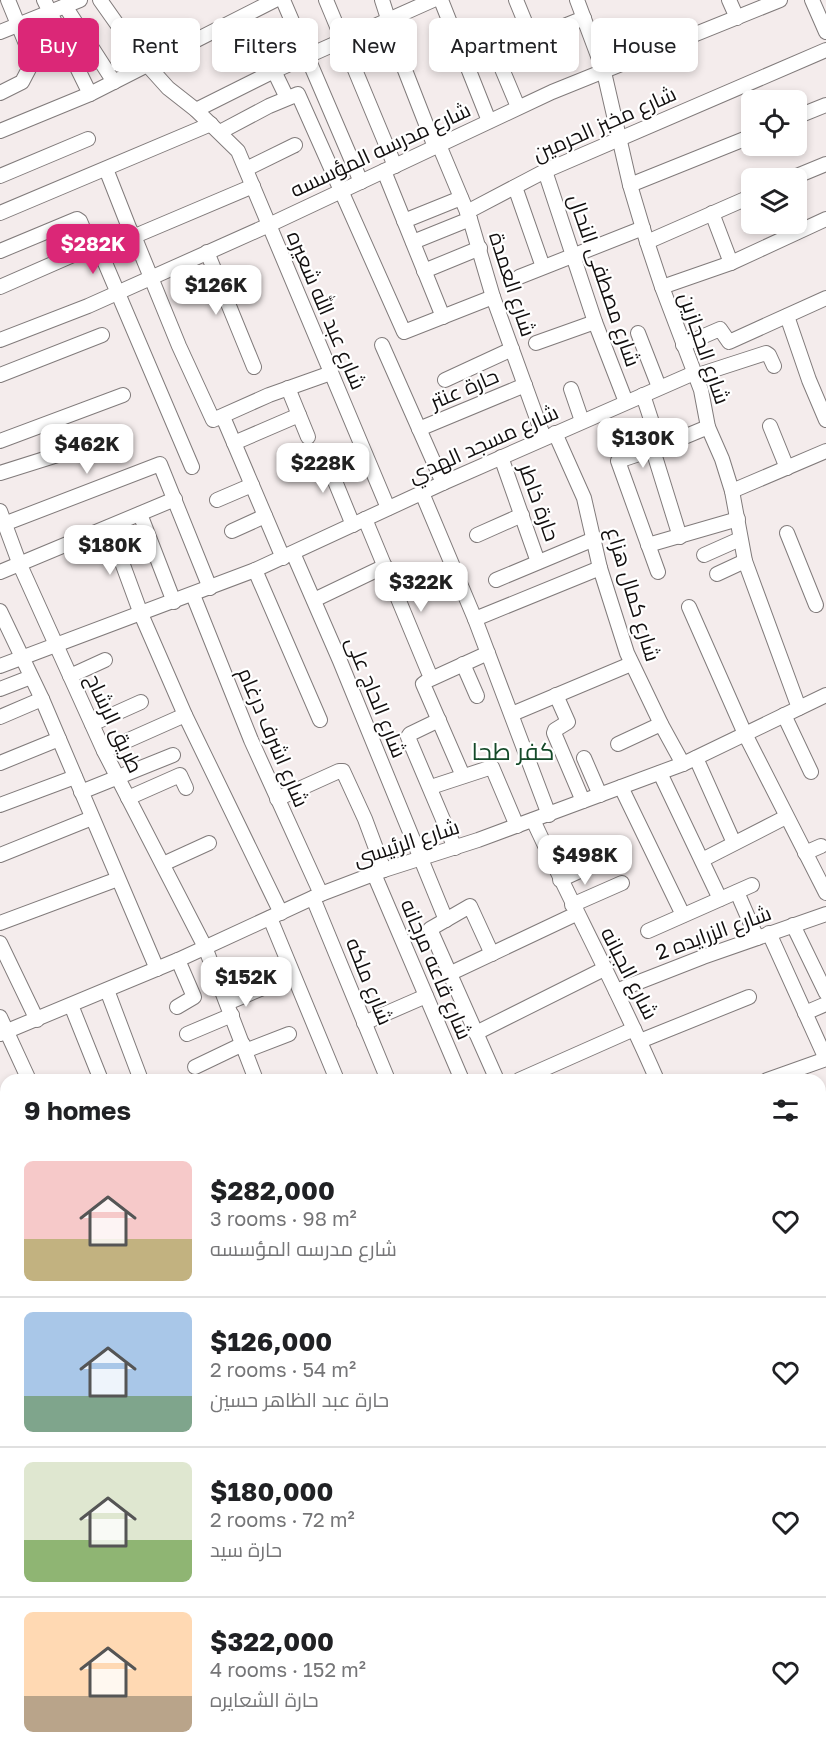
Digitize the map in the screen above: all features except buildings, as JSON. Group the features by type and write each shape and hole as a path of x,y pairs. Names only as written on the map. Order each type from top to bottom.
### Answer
{"street":[{"path":"0,93 18,86 32,65 31,56 8,0"},
{"path":"0,32 17,25 46,6 65,6 80,0"},
{"name":"شارع عبد الله شعيره","path":"100,0 112,18"},
{"path":"200,39 275,0"},
{"path":"283,0 291,18"},
{"path":"326,0 334,18"},
{"name":"شارع العمدة","path":"382,0 388,18"},
{"path":"393,18 433,0"},
{"path":"441,0 489,121"},
{"name":"شارع الحجازين","path":"577,0 591,37"},
{"path":"729,0 738,18"},
{"path":"812,0 826,32"},
{"path":"519,1 530,37 533,39 584,18"},
{"name":"شارع مدرسه المؤسسه","path":"698,34 776,1"},
{"path":"46,6 90,93"},
{"path":"65,6 114,82"},
{"name":"شارع مخبز الحرمين","path":"413,242 469,215 546,171 826,50"},
{"path":"0,131 135,72"},
{"name":"شارع عبد الله شعيره","path":"155,72 168,88 196,110 238,151 388,508"},
{"path":"196,110 272,72"},
{"path":"274,72 286,98"},
{"path":"314,72 361,182"},
{"path":"356,72 390,168 404,221 443,318"},
{"name":"شارع العمدة","path":"406,72 469,215 493,297 525,385 549,436"},
{"path":"503,72 518,107"},
{"name":"شارع مدرسه المؤسسه","path":"0,340 150,278 269,225 518,107 604,72"},
{"name":"شارع الحجازين","path":"604,72 630,185 645,235 700,390 708,427 732,491 745,561 799,708"},
{"path":"0,213 298,94 403,331 406,333 493,297"},
{"path":"807,113 826,105"},
{"path":"0,176 88,140"},
{"path":"630,185 741,140"},
{"path":"246,169 295,145"},
{"path":"807,172 826,164"},
{"path":"106,169 150,278 212,419 223,417 288,388 331,373"},
{"name":"شارع مصطفى النحال","path":"546,171 595,322 626,402"},
{"path":"0,287 94,246 253,186"},
{"path":"515,187 543,267"},
{"path":"404,221 461,198"},
{"path":"519,277 573,255 645,235 712,213 741,201"},
{"path":"712,213 731,263"},
{"path":"0,251 77,219 80,221 118,292 192,467"},
{"path":"662,287 731,263 826,219"},
{"path":"424,271 480,248"},
{"path":"207,252 254,367"},
{"path":"683,345 720,329 729,342 824,299 826,314"},
{"path":"787,316 809,380 826,420"},
{"path":"536,343 595,322"},
{"path":"638,333 659,387"},
{"path":"0,375 102,335"},
{"path":"382,345 443,483"},
{"path":"445,380 512,349"},
{"name":"شارع مسجد الهدي","path":"0,666 255,570 659,387 766,353 774,366"},
{"name":"حارة عنتر","path":"419,429 525,385"},
{"path":"288,388 308,437"},
{"path":"571,389 582,421"},
{"path":"643,394 680,537"},
{"path":"0,441 123,395"},
{"path":"234,442 299,415"},
{"name":"شارع الحاج على","path":"223,417 265,516 314,600 446,920"},
{"path":"770,426 787,468"},
{"path":"658,572 618,461 708,427"},
{"name":"شارع كمال هزاع","path":"549,436 584,498 600,568 631,664 683,764"},
{"path":"0,473 70,451"},
{"path":"732,491 826,451"},
{"path":"323,452 359,522 385,566 431,679"},
{"name":"حارة خاطر","path":"501,457 538,562"},
{"path":"2,518 158,464 162,465 210,588"},
{"path":"217,500 252,485"},
{"path":"422,493 475,619 549,814"},
{"path":"0,572 175,499"},
{"path":"140,514 174,602"},
{"path":"477,535 522,515"},
{"path":"232,531 265,516"},
{"name":"طريق الرشاح","path":"2,518 20,565 104,751 205,947 254,1074"},
{"path":"648,545 738,519"},
{"path":"109,527 141,614 185,715 232,811 275,915 335,1074"},
{"path":"787,533 817,605"},
{"path":"495,580 594,539"},
{"path":"704,555 740,539"},
{"path":"717,574 745,561"},
{"path":"314,600 385,566"},
{"path":"475,619 600,568"},
{"path":"255,570 320,720"},
{"name":"شارع اشرف درغام","path":"193,595 317,896"},
{"path":"689,607 745,734 826,892"},
{"path":"1,617 42,699 157,969"},
{"path":"463,776 423,684 488,653"},
{"path":"70,676 105,660"},
{"path":"463,664 477,696"},
{"path":"512,714 631,664"},
{"path":"0,689 31,677"},
{"path":"556,695 568,722 553,732 583,801"},
{"path":"0,717 42,699"},
{"name":"شارع الرئيسى","path":"4,1033 178,960 317,896 660,773 799,708 825,699"},
{"path":"92,724 141,702"},
{"path":"104,751 185,715"},
{"path":"784,715 811,772"},
{"path":"439,720 408,736 455,848"},
{"path":"618,744 661,724"},
{"path":"0,763 59,739"},
{"path":"81,792 173,755"},
{"path":"696,758 734,843"},
{"path":"584,759 600,795"},
{"path":"431,788 488,767 493,768 517,825"},
{"name":"شارع قاعه مرجانه","path":"277,798 339,771 344,772 426,996 459,1074"},
{"path":"660,773 720,899"},
{"path":"128,798 180,775 186,788"},
{"path":"0,805 75,777"},
{"path":"621,787 683,915"},
{"path":"702,860 786,816"},
{"path":"0,855 93,818"},
{"name":"شارع الجبانه","path":"533,820 654,1074"},
{"path":"163,864 209,843"},
{"path":"805,853 821,846"},
{"path":"560,880 597,863"},
{"path":"0,923 118,879"},
{"path":"449,974 492,954 622,883"},
{"path":"648,931 752,885"},
{"path":"737,892 805,1013 826,1059 784,1074"},
{"name":"شارع ملكه","path":"317,896 385,1074"},
{"path":"492,954 470,906 431,928 430,932 494,1074"},
{"name":"شارع الزرايده 2","path":"615,991 826,914"},
{"path":"794,926 826,993"},
{"path":"0,944 37,1020"},
{"path":"177,1007 194,997 178,960"},
{"path":"476,1033 604,969"},
{"path":"187,1034 270,986"},
{"path":"106,990 139,1074"},
{"path":"364,1023 426,996"},
{"path":"535,1074 637,1035 749,997"},
{"path":"805,1013 826,1004"},
{"path":"71,1005 99,1074"},
{"path":"0,1017 4,1033 26,1074"},
{"path":"195,1067 289,1034"}],"district":[{"name":"كفر طحا","path":"513,750"}]}
